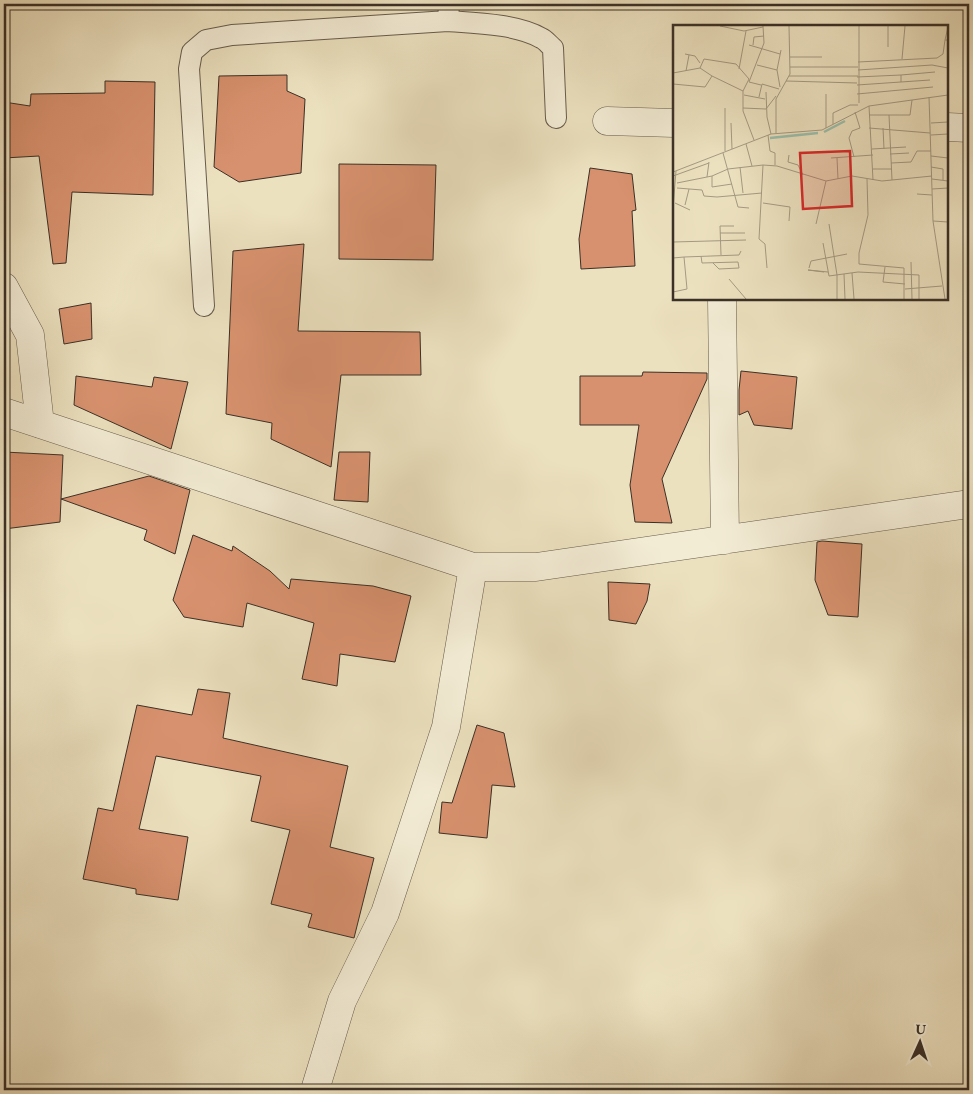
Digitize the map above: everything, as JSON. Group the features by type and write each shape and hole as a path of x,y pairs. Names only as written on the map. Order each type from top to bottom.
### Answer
{"street":[{"path":"607,121 673,124"},
{"path":"948,127 969,128"},
{"path":"4,287 30,335 40,424"},
{"path":"722,300 725,540"},
{"path":"4,412 473,567 536,568 969,504"},
{"path":"315,1090 342,1001 385,913 446,727 473,567"}],"lane":[{"path":"204,306 189,69 192,52 206,40 232,35 448,12 543,38 553,48 556,118"}],"building":[{"path":"287,75 287,91 305,99 301,173 239,182 214,167 219,76"},
{"path":"105,81 155,82 153,195 72,192 66,263 53,264 39,156 4,158 4,102 30,106 31,94 105,93"},
{"path":"339,164 436,165 433,260 339,259"},
{"path":"590,168 632,174 636,210 632,211 635,266 581,269 579,239"},
{"path":"304,244 298,331 420,332 421,375 341,375 331,467 271,439 272,423 226,414 233,251"},
{"path":"91,303 92,339 64,344 59,309"},
{"path":"741,371 797,377 792,429 754,425 748,411 739,415"},
{"path":"643,372 707,373 707,379 662,479 672,523 635,522 630,485 639,425 580,425 580,376 642,376"},
{"path":"76,376 152,387 154,377 188,382 171,449 74,405"},
{"path":"4,452 63,455 60,522 4,529"},
{"path":"339,452 370,452 368,502 334,500"},
{"path":"149,476 190,490 175,554 144,540 147,530 61,499"},
{"path":"193,535 232,551 233,546 270,571 289,589 291,579 373,586 411,596 395,662 340,654 337,686 302,679 314,623 247,603 243,627 184,617 173,600"},
{"path":"817,542 862,544 858,617 828,615 815,580"},
{"path":"608,582 650,584 647,601 636,624 609,620"},
{"path":"198,689 230,693 223,738 348,766 330,847 374,858 354,938 308,927 312,914 271,904 290,830 251,821 261,776 156,756 139,829 188,837 178,900 136,894 136,889 83,879 98,808 113,811 137,705 192,715"},
{"path":"477,725 504,733 515,787 492,785 487,838 439,833 442,802 452,803"}]}
